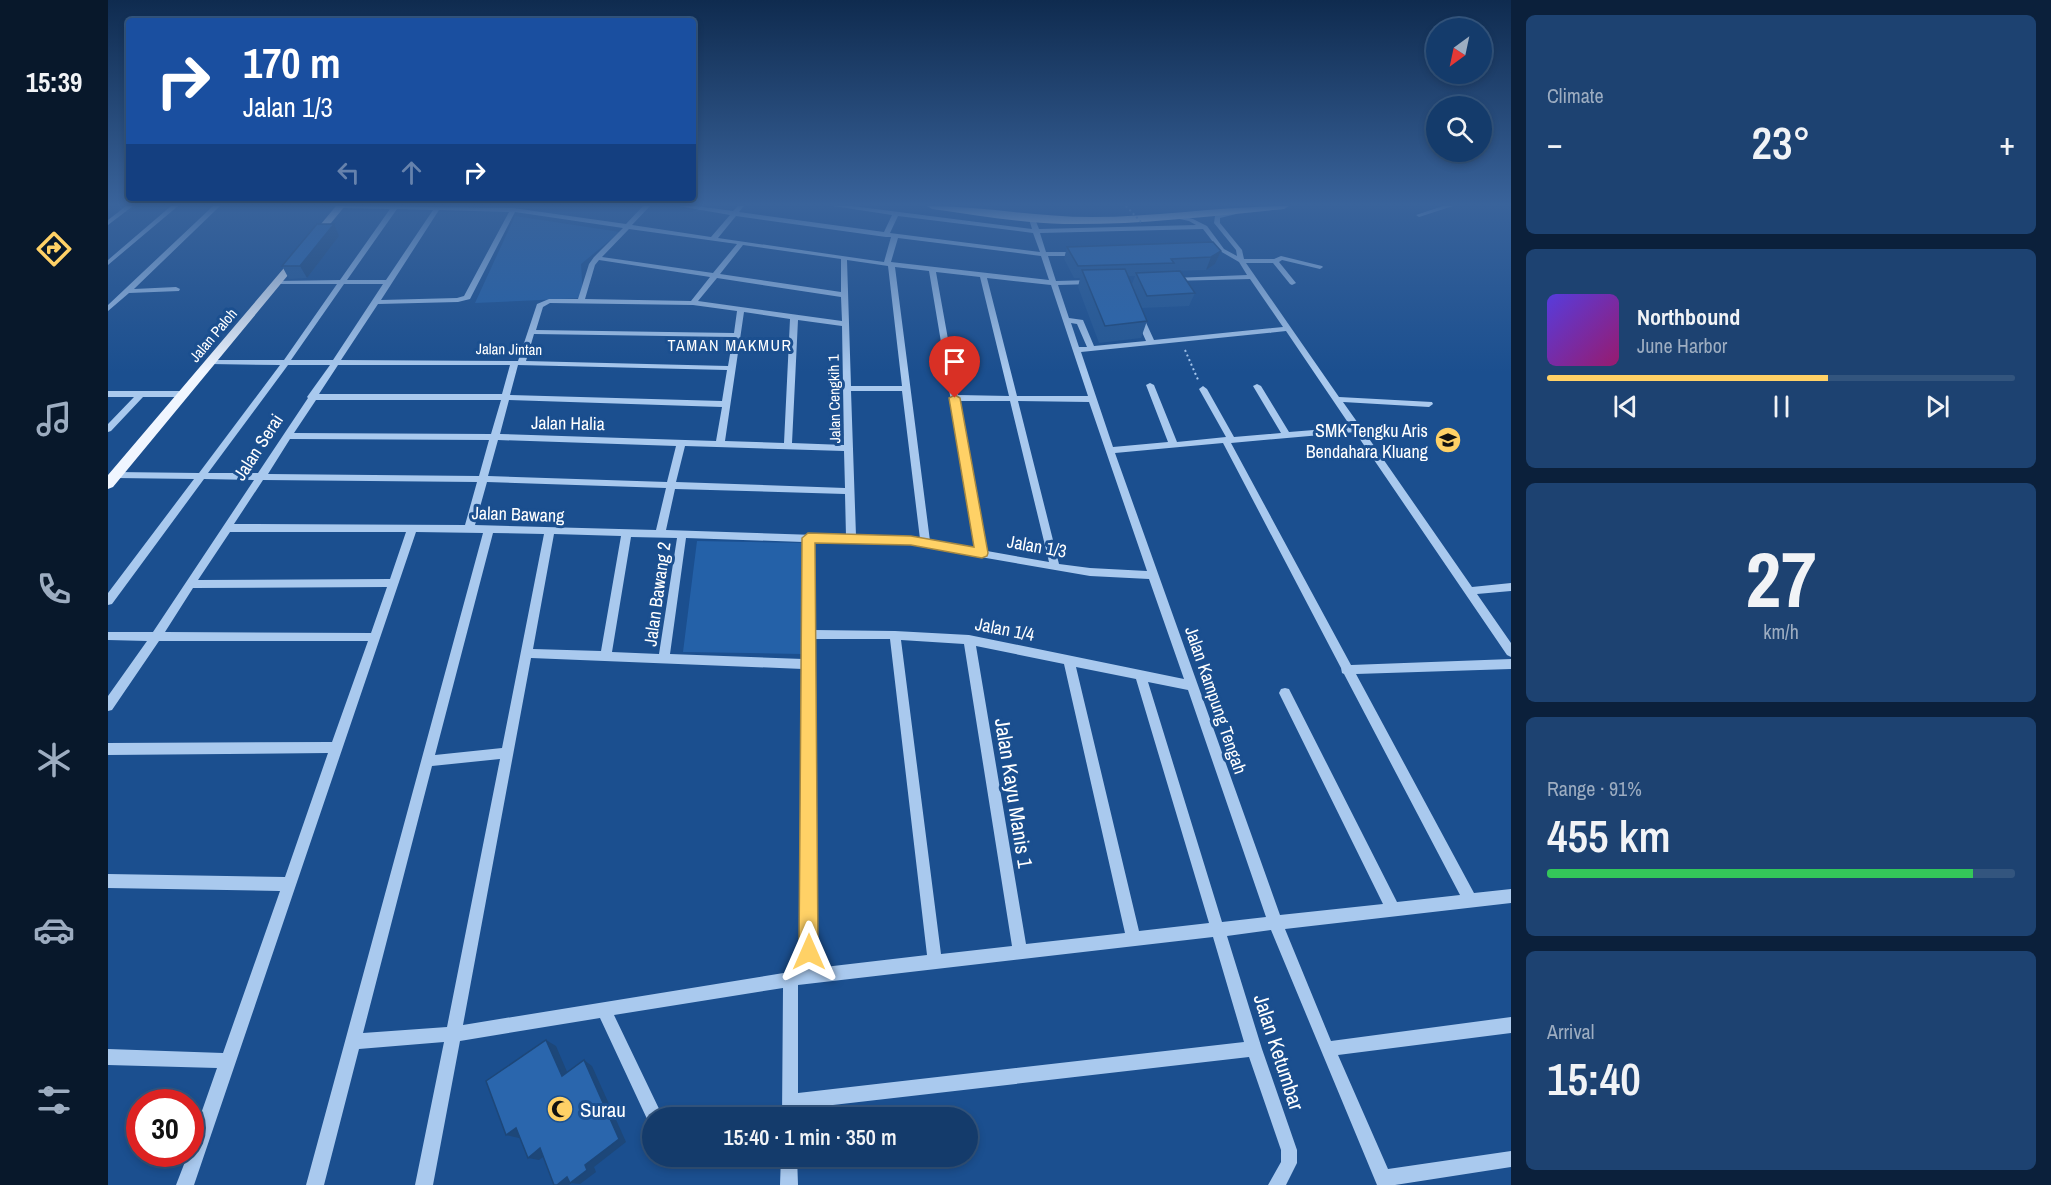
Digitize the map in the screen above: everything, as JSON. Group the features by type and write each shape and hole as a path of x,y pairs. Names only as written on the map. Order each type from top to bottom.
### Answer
{"main road":[{"name":"Jalan Paloh","path":"112,480 294,261"}],"street":[{"path":"108,309 158,261"},
{"path":"108,601 286,362 357,261"},
{"name":"Jalan Serai","path":"108,706 402,261"},
{"path":"374,302 458,300 467,297 486,261"},
{"path":"581,301 585,282 594,261"},
{"path":"618,261 845,295"},
{"path":"693,303 726,261"},
{"name":"Jalan Cengkih 1","path":"844,261 851,539"},
{"path":"869,261 1053,283 1100,282"},
{"name":"Jalan Kampung Tengah","path":"1046,261 1276,925 1385,1182"},
{"path":"1241,261 1511,652"},
{"path":"1275,261 1292,283"},
{"path":"1297,261 1320,267"},
{"path":"889,264 925,543"},
{"path":"932,269 982,553"},
{"path":"983,275 1055,567"},
{"path":"1159,280 1252,277"},
{"path":"277,282 388,282"},
{"path":"127,291 176,289"},
{"path":"469,529 505,398 540,306 545,302 693,303 846,324"},
{"path":"720,442 741,310"},
{"path":"1138,312 1151,343"},
{"path":"788,445 794,317"},
{"path":"1065,320 1080,322 1092,349"},
{"path":"1076,350 1288,329"},
{"path":"531,332 736,335"},
{"name":"Jalan Jintan","path":"210,362 518,363 731,368"},
{"path":"1150,385 1174,445"},
{"path":"1257,386 1287,436"},
{"path":"847,388 906,389"},
{"path":"1203,389 1346,670 1471,901"},
{"path":"108,394 183,394"},
{"path":"108,429 141,394"},
{"path":"311,397 505,398 725,404"},
{"path":"955,398 1094,399"},
{"path":"1338,399 1429,404"},
{"path":"1111,450 1359,429"},
{"name":"Jalan Halia","path":"286,436 493,437 720,442 849,448"},
{"path":"660,534 681,442"},
{"path":"112,480 201,476 482,479 850,491"},
{"name":"Jalan Bawang","path":"226,528 489,529 808,538"},
{"path":"184,1185 412,529"},
{"path":"315,1185 489,529"},
{"path":"424,1185 550,531"},
{"path":"606,656 627,533"},
{"name":"Jalan Bawang 2","path":"664,659 682,534"},
{"path":"808,538 809,976"},
{"name":"Jalan 1/3","path":"808,538 925,543 1090,572 1153,575"},
{"path":"190,584 393,583"},
{"path":"1469,591 1511,587"},
{"name":"Jalan 1/4","path":"808,634 895,635 969,640 1192,686"},
{"path":"895,635 935,962"},
{"path":"108,636 374,637"},
{"name":"Jalan Kayu Manis 1","path":"969,640 1020,953"},
{"path":"526,653 808,664"},
{"path":"1069,660 1134,940"},
{"path":"1346,670 1511,664"},
{"name":"Jalan Ketumbar","path":"1140,675 1254,1049 1289,1150 1288,1163 1277,1185"},
{"path":"1285,693 1394,910"},
{"path":"108,749 336,747"},
{"path":"427,761 507,753"},
{"path":"108,881 289,884"},
{"path":"352,1042 453,1034 809,976 1276,925 1511,896"},
{"path":"790,1107 791,979"},
{"path":"604,1010 650,1107"},
{"path":"1327,1049 1511,1025"},
{"path":"813,1107 1254,1049"},
{"path":"108,1057 228,1061"},
{"path":"1385,1182 1511,1159"},
{"path":"789,1167 789,1185"}],"path":[{"path":"1180,340 1203,389"}],"shaded area":[{"path":"494,261 584,261 581,264 583,298 475,303"},
{"path":"697,541 805,543 802,654 683,652"}],"building":[{"path":"286,261 304,261 300,266 282,266"},
{"path":"1075,261 1174,263 1078,266"},
{"path":"1125,269 1147,321 1105,326 1082,270"},
{"path":"1180,271 1195,293 1147,296 1136,273"},
{"name":"Surau","path":"546,1040 562,1076 584,1060 619,1139 585,1165 587,1170 570,1183 567,1177 557,1185 554,1185 540,1148 528,1158 516,1128 506,1135 486,1081"}],"place":[{"name":"SMK Tengku Aris Bendahara Kluang","path":"1448,440"},
{"name":"Surau","path":"560,1109"}],"district":[{"name":"TAMAN MAKMUR","path":"730,345"}],"route":[{"path":"809,952 808,538 911,541 982,553 955,398"}]}
